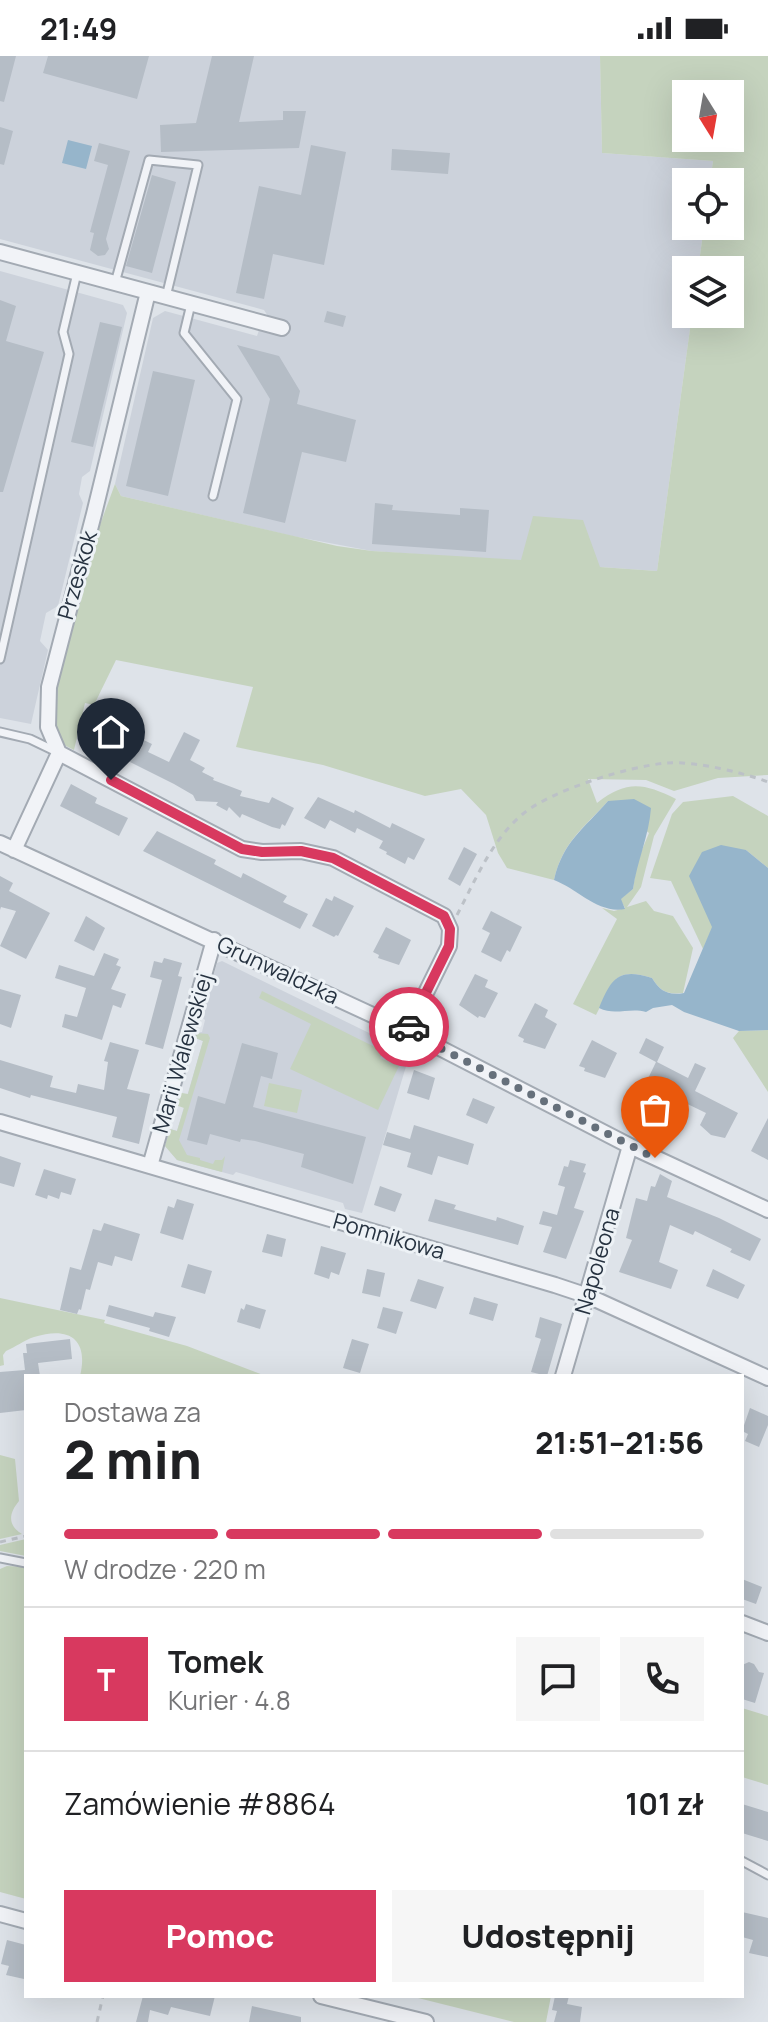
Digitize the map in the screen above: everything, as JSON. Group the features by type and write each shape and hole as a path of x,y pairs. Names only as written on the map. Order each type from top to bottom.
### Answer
{"street":[{"path":"0,252 282,328"},
{"name":"Przeskok","path":"59,753 48,727 49,687 148,292"},
{"path":"14,850 59,753 242,849 301,851 333,858 444,916 450,929 449,946 407,1031"},
{"name":"Grunwaldzka","path":"0,843 407,1031 630,1146 768,1210"},
{"name":"Marii Walewskiej","path":"150,1166 214,940"},
{"name":"Pomnikowa","path":"0,1122 588,1296 768,1378"},
{"name":"Napoleona","path":"564,1374 630,1146"},
{"path":"744,1624 768,1633"},
{"path":"0,1914 24,1920"},
{"path":"327,1998 384,2017 426,2022"}],"lane":[{"path":"115,283 149,160 198,165 166,297"},
{"path":"0,659 69,354 63,332 77,273"},
{"path":"191,304 184,333 237,399 213,496"},
{"path":"0,732 30,739 59,753"},
{"path":"0,1558 24,1563"},
{"path":"744,1862 768,1875"}],"path":[{"path":"450,929 490,852 523,814 552,797 604,777 666,763 701,765 768,782"},
{"path":"0,1542 24,1536"},
{"path":"97,2022 103,1998"}],"shaded area":[{"path":"0,56 600,56 602,153 713,161 712,168 672,168 672,240 702,240 700,256 672,256 672,328 690,328 657,571 372,551 292,536 121,496 115,484 153,318 165,311 257,336 259,330 280,335 264,310 0,239"},
{"path":"0,271 123,305 127,313 90,471 82,477 79,494 83,503 58,606 46,613 40,641 48,650 31,724 0,718"},
{"path":"222,961 410,1053 362,1213 345,1209 343,1203 236,1172 233,1175 177,1160 165,1146 170,1129 177,1131 203,1041 195,1038 196,1033 202,1032 205,1020 202,1017 217,963"}],"green space":[{"path":"600,56 768,56 768,775 718,778 674,791 646,780 588,779 597,803 617,790 635,786 676,799 654,836 641,887 627,907 646,901 654,911 673,916 693,948 683,993 668,993 652,978 628,974 620,976 610,987 596,1015 573,1004 617,919 602,908 614,911 625,908 620,899 633,889 637,862 649,833 608,801 569,845 554,880 507,868 498,853 486,815 461,789 425,796 323,765 236,747 253,687 116,660 94,705 85,703 74,750 64,745 53,725 56,680 97,533 115,484 121,496 337,546 372,551 521,560 533,516 583,520 600,567 657,571 690,328 744,328 744,256 700,256 702,240 744,240 744,168 712,168 713,161 602,153"},
{"path":"733,796 768,816 768,868 746,850 703,949 671,881 650,878 672,814 683,802"},
{"path":"262,991 383,1051 380,1058 399,1066 378,1110 290,1069 311,1024 259,998"},
{"path":"768,1030 768,1092 733,1038 739,1031"},
{"path":"196,1033 208,1034 210,1038 179,1140 187,1155 200,1160 213,1164 225,1156 222,1172 177,1160 165,1146 170,1129 177,1131 184,1108 173,1104 176,1092 188,1094 203,1041 195,1038"},
{"path":"269,1083 302,1090 297,1113 264,1106"},
{"path":"0,1298 105,1320 104,1323 187,1346 261,1374 80,1374 82,1353 79,1344 74,1338 57,1333 34,1337 6,1351 3,1355 4,1365 0,1366"},
{"path":"0,1455 15,1459 19,1501 11,1519 22,1534 0,1539"},
{"path":"24,1539 24,1556 0,1551 0,1545"},
{"path":"24,1567 24,1898 0,1892 0,1569"},
{"path":"744,1709 768,1716 768,1785 744,1778"},
{"path":"418,1998 551,1998 546,2022 514,2022"}],"water":[{"path":"68,140 92,146 86,169 62,163"},
{"path":"634,799 651,808 633,889 621,899 625,909 606,908 554,880 569,845 608,801"},
{"path":"721,845 746,850 768,868 768,1030 739,1031 672,1005 646,1012 599,1008 612,983 623,975 652,978 665,992 684,993 712,927 689,876 702,852"}],"building":[{"path":"0,56 16,56 4,102 0,101"},
{"path":"48,56 149,56 137,99 43,73"},
{"path":"212,56 254,56 239,122 283,120 283,111 306,111 299,148 161,152 160,125 196,123"},
{"path":"0,127 13,131 4,165 0,164"},
{"path":"99,143 130,151 106,239 109,249 105,255 98,256 90,250 94,233 90,232 108,165 94,161"},
{"path":"311,145 346,152 324,265 273,254 264,299 236,293 259,186 301,195"},
{"path":"392,149 450,153 448,174 391,170"},
{"path":"152,175 176,182 152,273 126,266"},
{"path":"0,300 16,306 6,341 44,352 3,492 0,492"},
{"path":"327,311 346,316 343,327 324,322"},
{"path":"100,322 122,327 93,447 71,442"},
{"path":"237,345 279,356 300,391 297,404 356,420 346,462 302,452 285,523 243,513 270,399"},
{"path":"153,371 195,380 168,496 126,486"},
{"path":"375,503 393,505 392,510 460,515 460,508 489,510 486,552 372,544"},
{"path":"121,729 152,744 148,752 169,762 184,732 200,740 190,760 205,768 202,772 213,780 242,791 240,796 269,803 272,797 294,808 285,826 282,824 280,829 272,827 242,814 240,818 229,807 227,811 216,805 218,802 196,801 193,795 174,784 110,752"},
{"path":"71,784 97,798 95,803 128,818 119,836 60,806"},
{"path":"318,797 354,813 355,810 390,828 392,823 425,839 414,860 408,857 405,864 379,848 383,841 357,828 355,833 330,820 325,829 304,818"},
{"path":"157,831 216,860 214,864 241,878 243,873 287,896 283,902 308,914 300,929 143,851"},
{"path":"464,847 477,854 460,886 448,879"},
{"path":"0,876 13,883 9,891 50,913 26,959 0,946 16,911 1,907 0,910"},
{"path":"334,896 354,906 338,936 334,937 312,926 326,898 332,901"},
{"path":"491,911 522,927 510,952 507,950 501,962 481,952 490,933 482,929"},
{"path":"86,916 105,928 94,951 74,941"},
{"path":"386,927 411,940 399,965 378,958 379,955 373,952"},
{"path":"104,953 119,959 116,965 121,967 111,989 126,994 121,1008 113,1005 102,1040 62,1027 65,1014 77,1017 86,988 55,978 59,965 94,976"},
{"path":"164,958 182,963 178,976 182,977 163,1049 145,1044 162,980 150,977 154,961 162,963"},
{"path":"475,974 488,980 485,987 498,993 485,1018 478,1018 459,1005"},
{"path":"0,989 21,995 11,1028 0,1024"},
{"path":"535,1003 548,1010 545,1017 557,1024 545,1049 523,1042 524,1039 518,1036"},
{"path":"646,1038 664,1047 657,1062 688,1078 695,1063 706,1068 695,1091 738,1113 725,1138 711,1135 700,1125 706,1113 671,1096 665,1108 644,1101 646,1098 640,1095 656,1062 639,1053"},
{"path":"592,1040 617,1053 605,1078 584,1071 585,1068 579,1066"},
{"path":"110,1042 139,1050 127,1089 150,1094 139,1144 112,1137 117,1117 31,1095 30,1098 0,1088 0,1060 53,1076 50,1087 76,1093 78,1084 104,1090 108,1062 104,1061"},
{"path":"242,1043 278,1053 272,1079 261,1076 253,1107 366,1137 353,1184 301,1167 304,1154 255,1141 241,1139 240,1142 210,1134 207,1145 187,1140 198,1096 225,1104"},
{"path":"414,1070 435,1078 429,1100 407,1093"},
{"path":"473,1098 495,1107 487,1124 466,1115"},
{"path":"768,1118 768,1160 751,1151"},
{"path":"414,1125 474,1144 468,1165 438,1156 432,1175 407,1167 411,1153 383,1145 387,1132 410,1139"},
{"path":"0,1156 21,1163 14,1187 0,1183"},
{"path":"570,1160 586,1164 583,1172 586,1173 574,1208 584,1211 566,1259 543,1252 552,1227 539,1224 543,1211 557,1215 565,1187 558,1185 564,1166 568,1167"},
{"path":"44,1169 76,1179 71,1195 61,1192 59,1199 48,1195 47,1199 35,1195"},
{"path":"660,1174 672,1181 667,1197 761,1239 750,1261 695,1231 693,1235 670,1225 659,1262 678,1270 671,1289 619,1272 632,1240 626,1238 636,1198 647,1201 651,1186 655,1187"},
{"path":"380,1186 402,1194 395,1212 374,1205"},
{"path":"177,1199 194,1204 183,1240 160,1233 168,1206 174,1208"},
{"path":"435,1199 456,1205 454,1209 524,1226 518,1245 428,1221"},
{"path":"104,1223 140,1234 132,1261 115,1256 112,1266 98,1262 81,1310 77,1314 60,1310 70,1267 81,1270 93,1229 101,1231"},
{"path":"267,1234 286,1239 282,1257 262,1252"},
{"path":"321,1246 346,1253 339,1275 331,1272 329,1279 314,1274"},
{"path":"188,1264 212,1271 205,1294 181,1287"},
{"path":"367,1269 385,1273 380,1297 362,1293"},
{"path":"713,1269 745,1285 738,1299 706,1286"},
{"path":"418,1279 444,1287 436,1309 410,1301"},
{"path":"474,1297 498,1304 493,1321 469,1314"},
{"path":"246,1304 266,1310 260,1329 237,1322 241,1308 244,1310"},
{"path":"109,1305 153,1317 155,1312 176,1317 169,1337 149,1331 150,1328 106,1316"},
{"path":"383,1307 403,1312 396,1334 377,1328"},
{"path":"540,1317 562,1324 548,1374 531,1372 541,1339 535,1337"},
{"path":"70,1339 72,1359 38,1363 40,1374 24,1374 24,1410 0,1413 0,1372 25,1370 23,1353 27,1353 26,1344"},
{"path":"352,1339 369,1344 360,1373 343,1368"},
{"path":"750,1408 768,1416 768,1425 759,1447 745,1441 748,1434 744,1432"},
{"path":"744,1580 762,1587 756,1604 744,1600"},
{"path":"744,1664 754,1664 759,1672 764,1673 755,1703 744,1700"},
{"path":"744,1805 768,1812 768,1841 744,1834"},
{"path":"744,1912 768,1918 768,1957 749,1953 753,1940 744,1938"},
{"path":"7,1940 24,1944 24,1979 6,1975 9,1966 1,1964"},
{"path":"142,1998 214,1998 210,2016 171,2007 168,2015 150,2010 148,2022 136,2022"},
{"path":"555,1998 568,1998 567,2004 582,2007 580,2022 554,2022 557,2011 552,2010"},
{"path":"252,2006 301,2017 301,2022 249,2022"}],"way so far":[{"path":"409,1027 407,1031 655,1158"}],"route":[{"path":"111,780 242,849 301,851 333,858 444,916 450,929 449,946 409,1027"}]}
